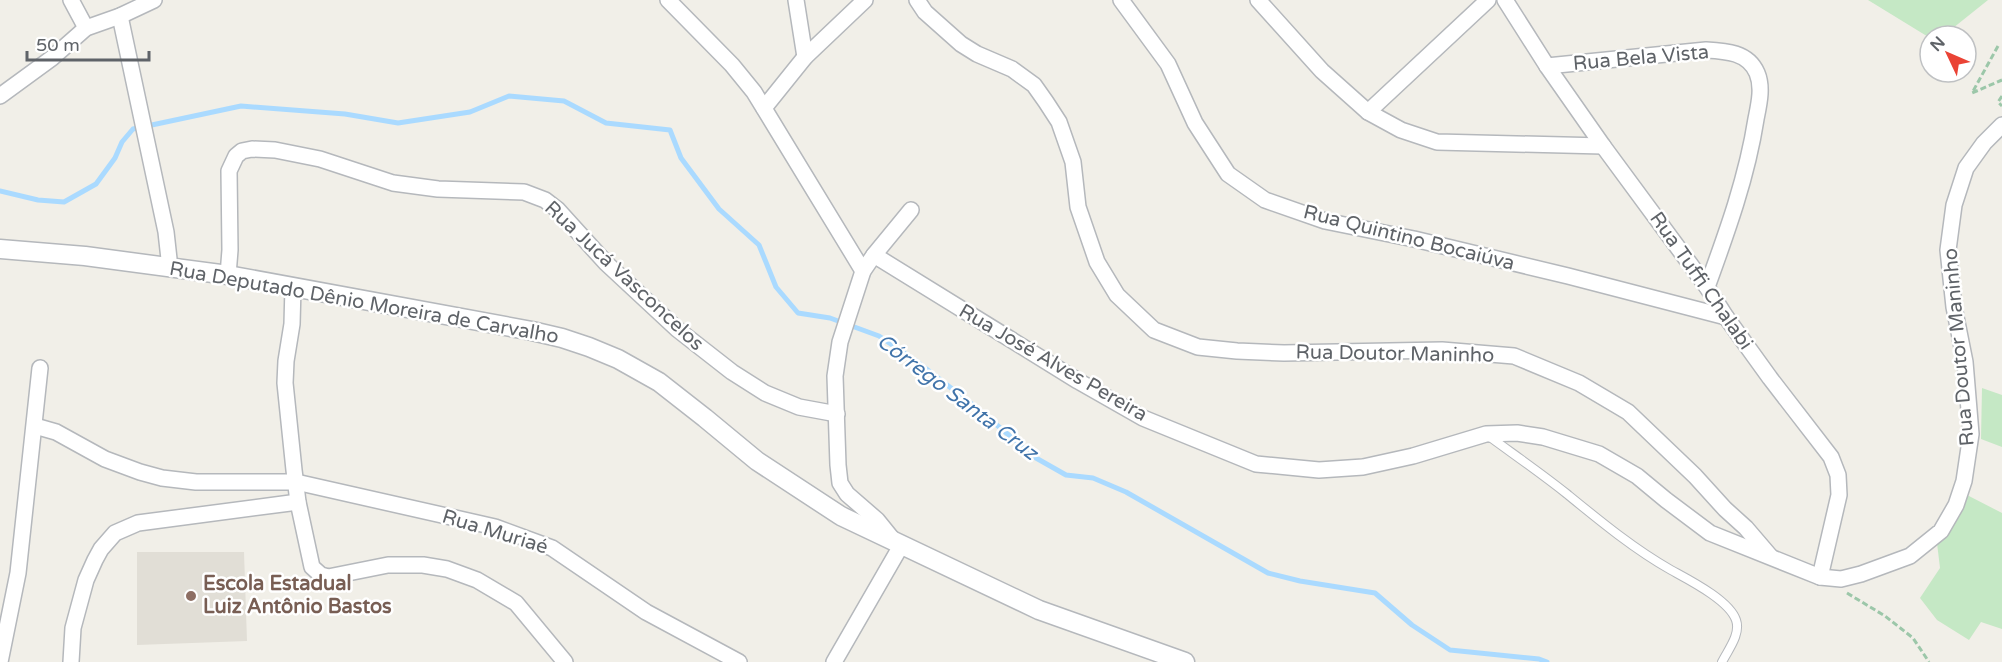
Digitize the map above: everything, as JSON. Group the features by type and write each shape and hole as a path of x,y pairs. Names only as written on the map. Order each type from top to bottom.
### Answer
{"street":[{"path":"71,0 86,28"},
{"path":"0,96 52,58 86,28 120,16 154,0"},
{"path":"668,0 732,65 754,92 863,271"},
{"path":"796,0 805,57"},
{"path":"764,108 805,57 865,0"},
{"name":"Rua Doutor Maninho","path":"917,0 926,12 961,44 977,54 1012,69 1034,85 1059,122 1073,162 1078,207 1097,262 1118,296 1154,330 1198,347 1238,351 1284,353 1442,350 1514,356 1579,383 1628,412 1746,528 1771,559 1820,577 1841,579 1910,556 1941,531 1956,505 1964,481 1971,434 1965,362 1954,307 1948,250 1954,205 1966,168 1984,143 2002,125"},
{"name":"Rua Quintino Bocaiúva","path":"1121,0 1168,64 1195,123 1228,174 1265,200 1325,221 1414,239 1726,317"},
{"path":"1258,0 1322,71 1368,112 1401,130 1437,141 1603,146"},
{"path":"1368,112 1488,0"},
{"name":"Rua Tuffi Chalabi","path":"1505,0 1547,66 1603,146 1707,287 1770,378 1831,457 1838,475 1839,495 1820,577"},
{"path":"120,16 166,232 170,268"},
{"name":"Rua Bela Vista","path":"1547,66 1706,50 1731,51 1746,59 1752,66 1757,73 1760,94 1754,133 1739,198 1707,287"},
{"name":"Rua Jucá Vasconcelos","path":"228,274 229,171 236,156 242,151 275,150 321,159 393,183 438,189 524,192 545,200 558,210 606,263 677,329 732,372 773,397 799,406 837,414"},
{"path":"834,662 898,543 877,520 847,494 840,483 836,375 840,342 863,271 873,255 911,210"},
{"name":"Rua Deputado Dênio Moreira de Carvalho","path":"0,249 85,256 228,274 562,338 618,359 658,382 756,461 841,516 1039,610 1185,662"},
{"name":"Rua José Alves Pereira","path":"873,255 1078,381 1143,418 1256,464 1319,470 1363,467 1413,456 1486,434 1517,433 1543,437 1599,454 1637,476 1665,500 1710,532 1771,559"},
{"path":"293,287 292,324 285,383 298,501 312,567 321,575 328,577 388,565 423,565 447,569 477,580 516,603 565,662"},
{"path":"0,662 18,573 40,368"},
{"name":"Rua Muriaé","path":"34,426 56,432 105,459 162,478 196,482 296,482 495,527 552,548 646,612 739,662"},
{"path":"71,662 73,628 86,580 101,549 115,533 138,523 298,501"}],"lane":[{"path":"1486,434 1610,528 1663,565 1715,597 1729,609 1736,619 1738,630 1722,662"}],"path":[{"path":"1998,46 1972,93 2002,80"},
{"path":"2002,96 1998,102 2002,106"},
{"path":"1820,577 1885,616 1913,638 1929,662"}],"shaded area":[{"name":"Escola Estadual Luiz Antônio Bastos","path":"137,552 244,552 247,641 137,645"}],"green space":[{"path":"1868,0 1988,0 1958,24 1918,24 1918,31"},
{"path":"1982,388 2002,395 2002,447 1981,439"},
{"path":"1967,495 2002,513 2002,629 1981,622 1969,640 1937,620 1920,598 1940,568 1937,543"}],"waterway":[{"name":"Córrego Santa Cruz","path":"0,191 38,200 64,202 96,184 115,158 122,142 133,129 241,106 345,114 398,123 470,112 509,96 564,101 606,123 670,130 681,158 719,209 759,245 776,287 798,313 830,318 879,336 973,405 1036,458 1066,475 1093,478 1126,492 1268,573 1300,581 1375,593 1412,625 1450,650 1539,659 1547,662"}],"place":[{"name":"Escola Estadual Luiz Antônio Bastos","path":"191,596"}]}
